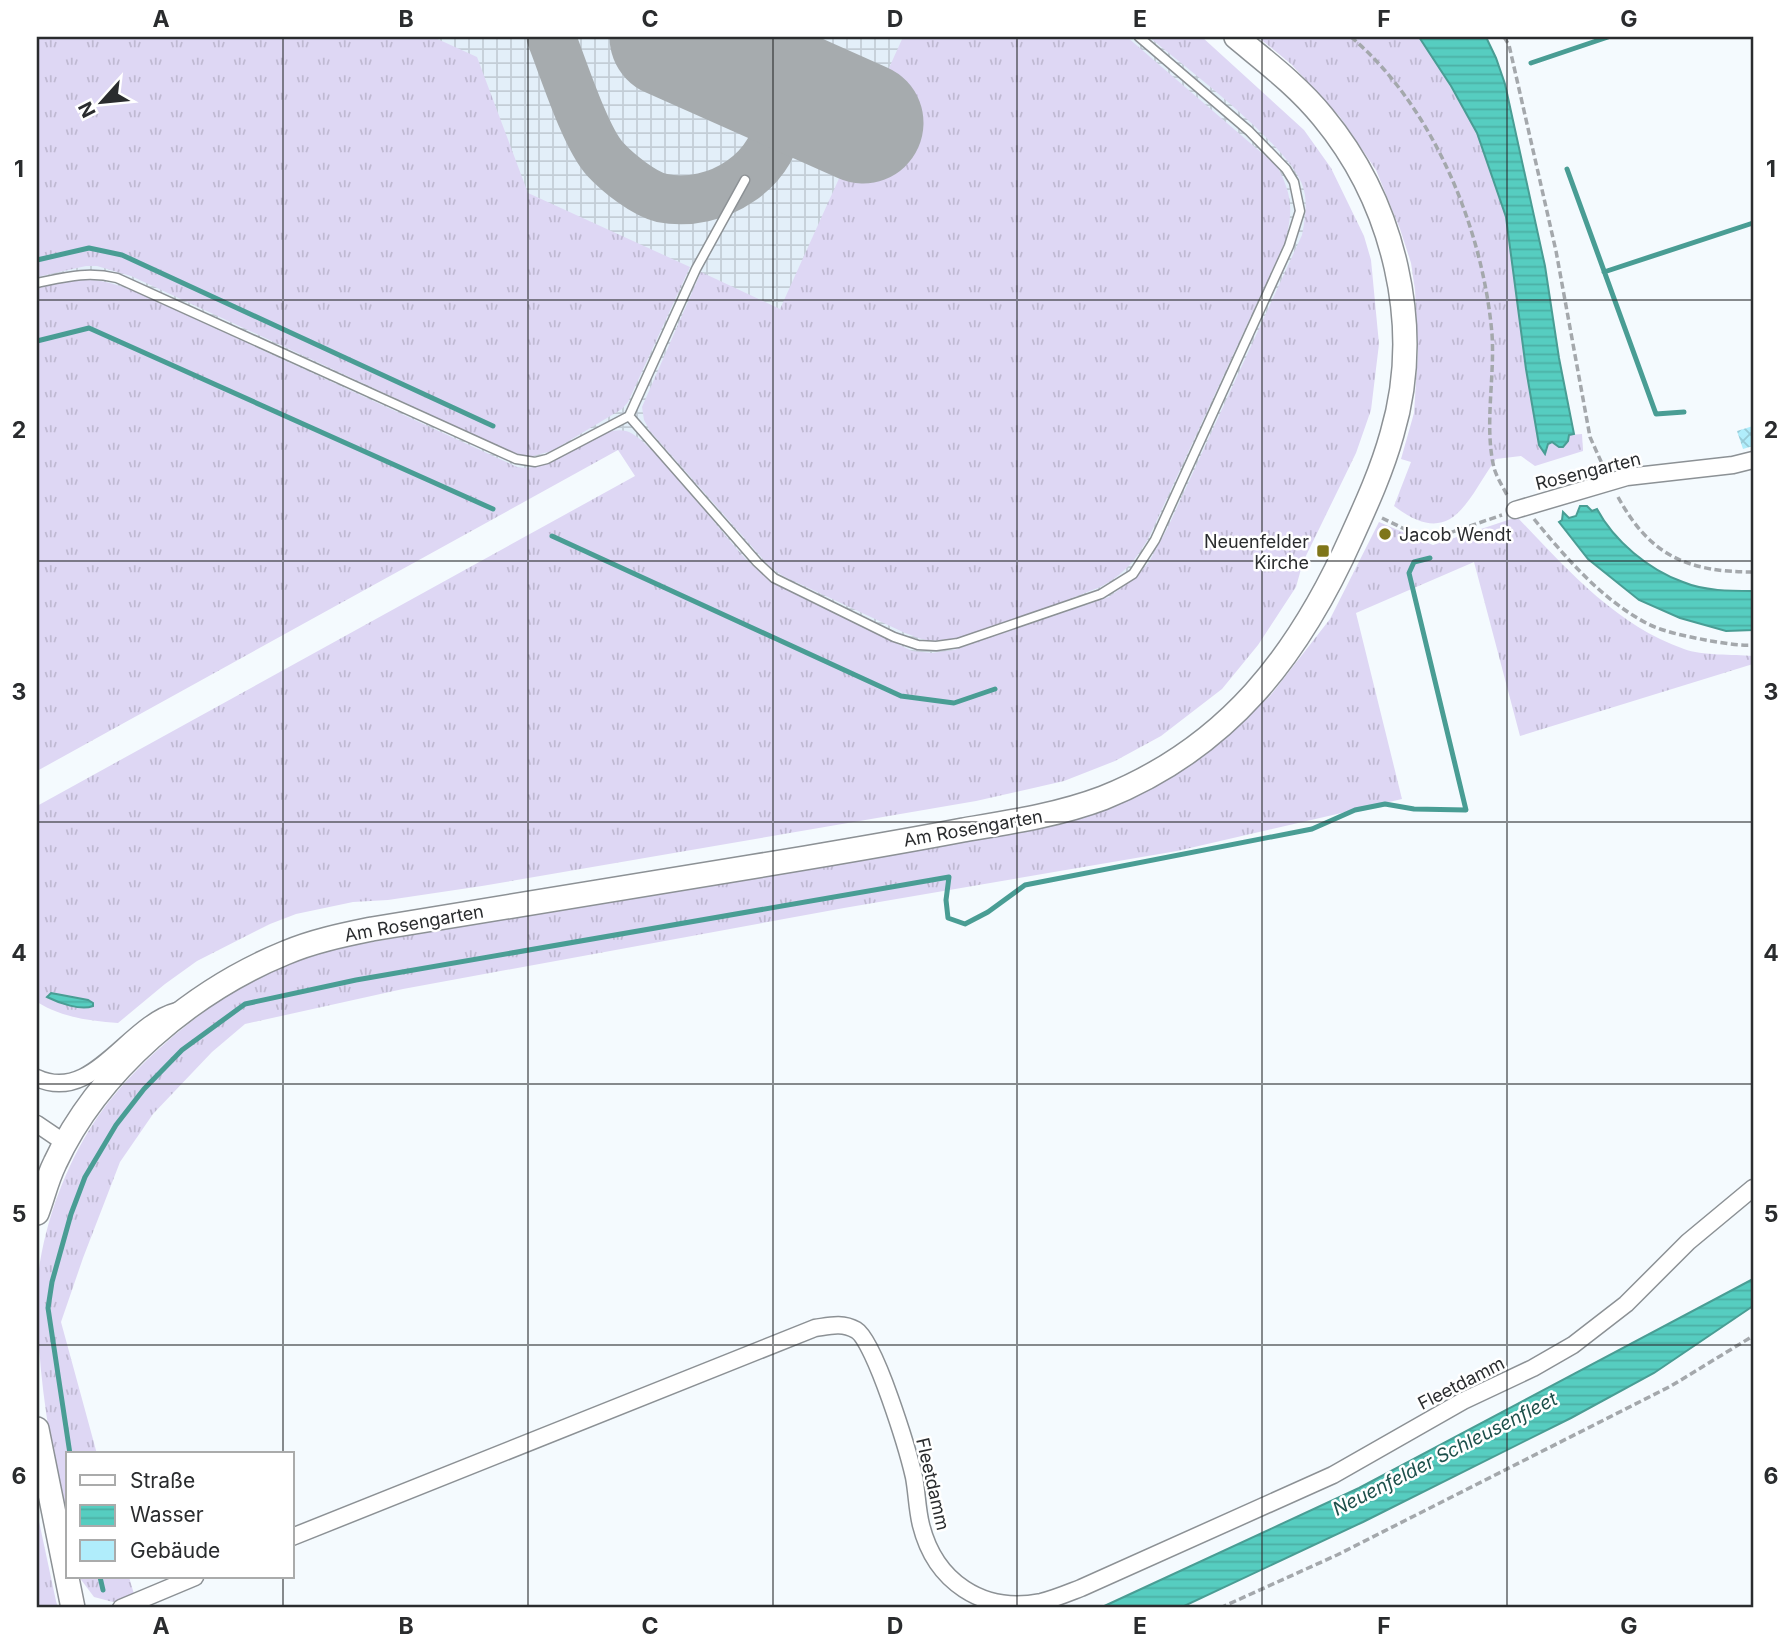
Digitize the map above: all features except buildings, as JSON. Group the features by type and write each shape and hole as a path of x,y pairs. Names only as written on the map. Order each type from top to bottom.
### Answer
{"main road":[{"name":"Am Rosengarten","path":"37,1213 65,1143 120,1070 186,1008 223,983 288,951 341,936 1031,819 1101,798 1157,771 1204,740 1261,685 1280,665 1314,612 1364,510 1385,459 1397,419 1404,351 1401,292 1390,245 1377,207 1337,135 1300,92 1236,37"},
{"path":"37,1429 66,1573"},
{"path":"67,1578 73,1608"}],"street":[{"name":"Rosengarten","path":"1520,508 1607,476 1627,477 1733,465 1753,460"},
{"path":"37,1078 51,1083 79,1080 99,1067 155,1019 186,1008"},
{"path":"37,1124 65,1143"},
{"name":"Fleetdamm","path":"294,1536 815,1328 842,1324 858,1331 869,1346 901,1431 914,1479 920,1524 933,1558 956,1586 996,1603 1040,1602 1081,1588 1333,1475 1464,1401 1533,1368 1573,1345 1626,1304 1688,1242 1753,1188"},
{"path":"122,1608 193,1578"}],"lane":[{"path":"629,416 747,551 774,578 894,637 918,645 958,643 1101,594 1133,574 1155,540 1290,246 1300,211 1294,182 1273,153 1139,37"},
{"path":"37,283 96,273 117,278 525,462 547,459 629,416 696,269 745,180"}],"path":[{"path":"1351,37 1390,77 1424,122 1470,228 1483,277 1492,334 1490,444 1495,471 1520,508 1570,564 1616,603 1649,624 1688,637 1753,645"},
{"path":"1504,37 1513,58 1556,251 1590,437 1607,476 1632,523 1654,544 1685,564 1717,571 1753,572"},
{"path":"1364,510 1425,539 1432,539 1520,508"},
{"path":"1220,1608 1337,1555 1671,1386 1753,1336"}],"shaded area":[{"path":"37,37 1176,37 1271,121 1322,215 1152,581 940,666 757,591 627,439 530,487 37,300"}],"green space":[{"path":"37,37 433,37 477,57 528,193 690,267 628,402 622,409 552,451 529,457 514,453 131,276 97,266 86,266 37,277"},
{"path":"903,37 1127,37 1277,166 1290,204 1285,242 1140,552 1115,578 1098,588 986,630 942,640 926,640 905,633 783,576 769,566 650,431 644,420 642,407 701,272 780,309"},
{"path":"1149,37 1202,37 1304,130 1331,168 1364,236 1371,260 1379,344 1371,410 1356,453 1303,562 1296,587 1258,645 1222,689 1161,736 1115,761 1064,781 976,801 482,886 388,900 353,902 296,914 270,924 197,961 118,1023 76,1017 37,1002 37,806 635,476 618,450 37,771 37,288 87,280 136,292 517,467 533,467 547,463 601,435 626,431 652,450 738,550 766,577 912,651 932,653 954,650 1109,597 1136,577 1149,562 1168,527 1302,235 1305,199 1303,187 1295,171 1259,130","holes":["51,993 93,1003 88,1008 82,1007 47,995"]},
{"path":"1258,37 1419,37 1426,45 1477,133 1506,217 1539,445 1547,449 1552,442 1559,447 1569,435 1582,434 1583,451 1535,466 1521,456 1496,459 1467,503 1445,521 1431,523 1414,519 1394,506 1411,462 1401,459 1414,413 1418,352 1411,263 1376,170 1340,117 1291,64"},
{"path":"1517,517 1573,575 1636,625 1659,639 1691,651 1753,656 1753,664 1520,736 1474,562 1356,613 1402,799 1177,851 844,908 403,989 245,1024 212,1052 153,1114 120,1162 83,1258 61,1322 96,1452 66,1452 66,1519 47,1415 36,1295 43,1246 55,1203 72,1161 103,1109 154,1054 226,996 268,973 343,947 1033,829 1237,726 1270,696 1330,619 1379,522 1433,545"},
{"path":"37,1512 56,1601 58,1608 37,1608"},
{"path":"80,1578 129,1578 134,1594 113,1602 94,1597"}],"water":[{"path":"1419,37 1486,37 1505,84 1545,266 1574,434 1569,435 1563,447 1552,442 1548,444 1545,454 1539,445 1526,369 1506,217 1477,133"},
{"path":"1580,506 1587,506 1592,511 1597,509 1623,543 1645,562 1670,577 1709,589 1753,591 1753,630 1726,631 1680,618 1639,600 1588,559 1559,522 1563,512 1569,518 1576,516"},
{"path":"51,993 88,1000 93,1006 82,1008 64,1004 47,997"},
{"name":"Neuenfelder Schleusenfleet","path":"1753,1279 1753,1306 1654,1373 1571,1418 1363,1522 1180,1608 1100,1608 1359,1488"}],"waterway":[{"path":"1531,63 1608,37"},
{"path":"1567,169 1656,414 1684,412"},
{"path":"1604,272 1753,223"},
{"path":"37,260 89,248 122,255 493,426"},
{"path":"37,341 89,328 493,509"},
{"path":"552,536 901,696 954,703 995,689"},
{"path":"70,1452 48,1308 52,1282 71,1214 85,1177 116,1125 144,1089 182,1050 245,1004 356,980 949,877 946,900 948,918 965,924 988,912 1025,885 1312,829 1355,810 1385,804 1414,809 1466,810 1409,573 1414,562 1430,558"},
{"path":"100,1578 103,1590"}],"taxiway":[{"path":"551,37 582,119 605,159 639,188 662,198 683,200 723,191 741,181 769,151 777,132 780,111 778,91 764,54 753,37"}],"runway":[{"path":"670,37 863,123"}],"place":[{"name":"Jacob Wendt","path":"1385,534"},
{"name":"Neuenfelder Kirche","path":"1323,551"}]}
